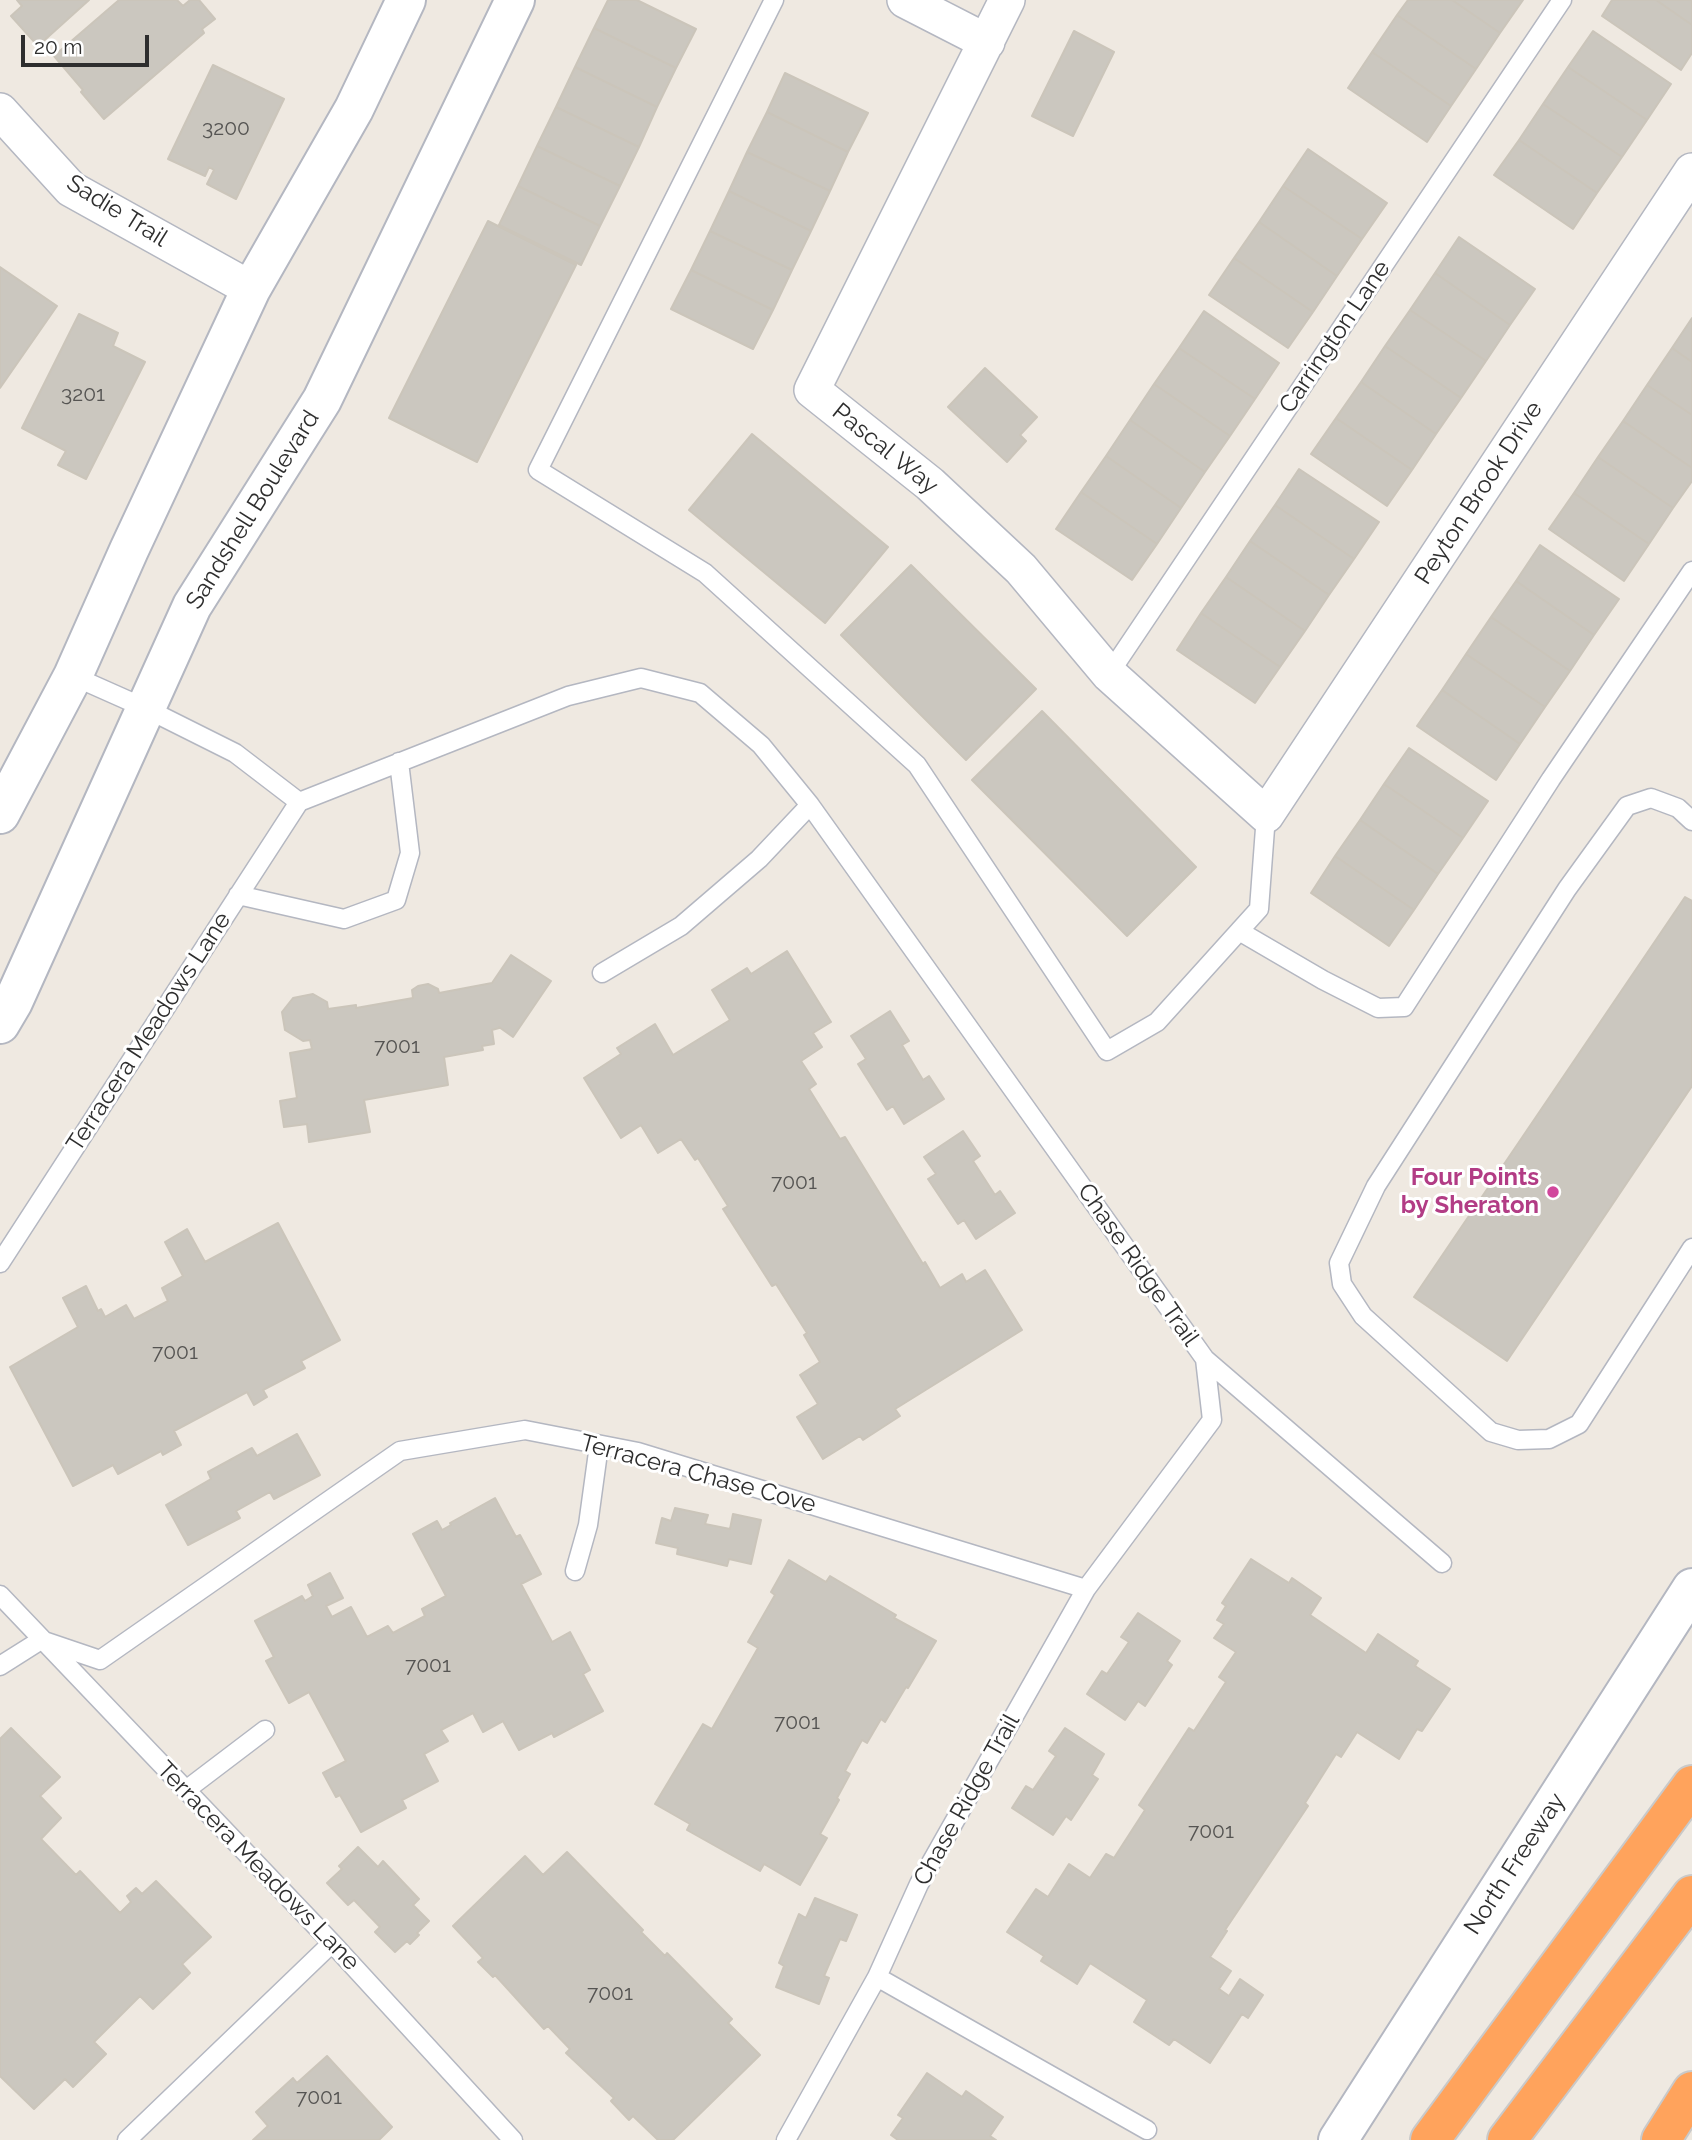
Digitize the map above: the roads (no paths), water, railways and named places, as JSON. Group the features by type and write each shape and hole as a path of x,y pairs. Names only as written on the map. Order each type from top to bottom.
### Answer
{"highway":[{"path":"1430,2140 1692,1785"},
{"path":"1507,2140 1692,1895"},
{"path":"1661,2140 1692,2091"}],"street":[{"path":"0,814 73,676 251,289 354,109 406,0"},
{"name":"Sandshell Boulevard","path":"0,1024 13,1002 192,606 322,400 515,0"},
{"path":"905,0 987,42"},
{"name":"Pascal Way","path":"1007,0 812,390 930,484 1021,569 1109,674 1266,815"},
{"name":"Sadie Trail","path":"0,111 71,189 251,289"},
{"name":"Peyton Brook Drive","path":"1266,815 1692,171"},
{"name":"North Freeway","path":"1338,2140 1692,1588"}],"lane":[{"path":"774,0 538,470 705,573 917,765 1107,1051 1157,1022 1259,909 1266,815"},
{"name":"Carrington Lane","path":"1109,674 1562,0"},
{"path":"1239,931 1322,980 1378,1008 1404,1007 1551,779 1692,571"},
{"path":"73,676 235,753 299,802 399,762 410,853 396,900 344,919 238,895"},
{"name":"Chase Ridge Trail","path":"399,762 568,696 641,678 700,693 761,745 810,805 1205,1359 1212,1420 1086,1589 919,1884 877,1978 786,2140"},
{"path":"1692,821 1678,808 1651,798 1627,806 1567,889 1376,1186 1339,1263 1342,1284 1363,1316 1491,1432 1518,1440 1549,1440 1579,1424 1692,1248"},
{"name":"Terracera Meadows Lane","path":"0,1263 299,802"},
{"path":"602,973 681,926 758,859 810,805"},
{"path":"1205,1359 1442,1563"},
{"name":"Terracera Chase Cove","path":"41,1640 100,1660 400,1451 525,1430 638,1452 1086,1589"},
{"path":"575,1572 588,1525 599,1445"},
{"name":"Terracera Meadows Lane","path":"0,1595 332,1943 513,2140"},
{"path":"0,1666 41,1640"},
{"path":"186,1790 265,1730"},
{"path":"127,2140 332,1943"},
{"path":"877,1978 1147,2130"}],"place":[{"name":"Four Points by Sheraton","path":"1553,1192"}]}
